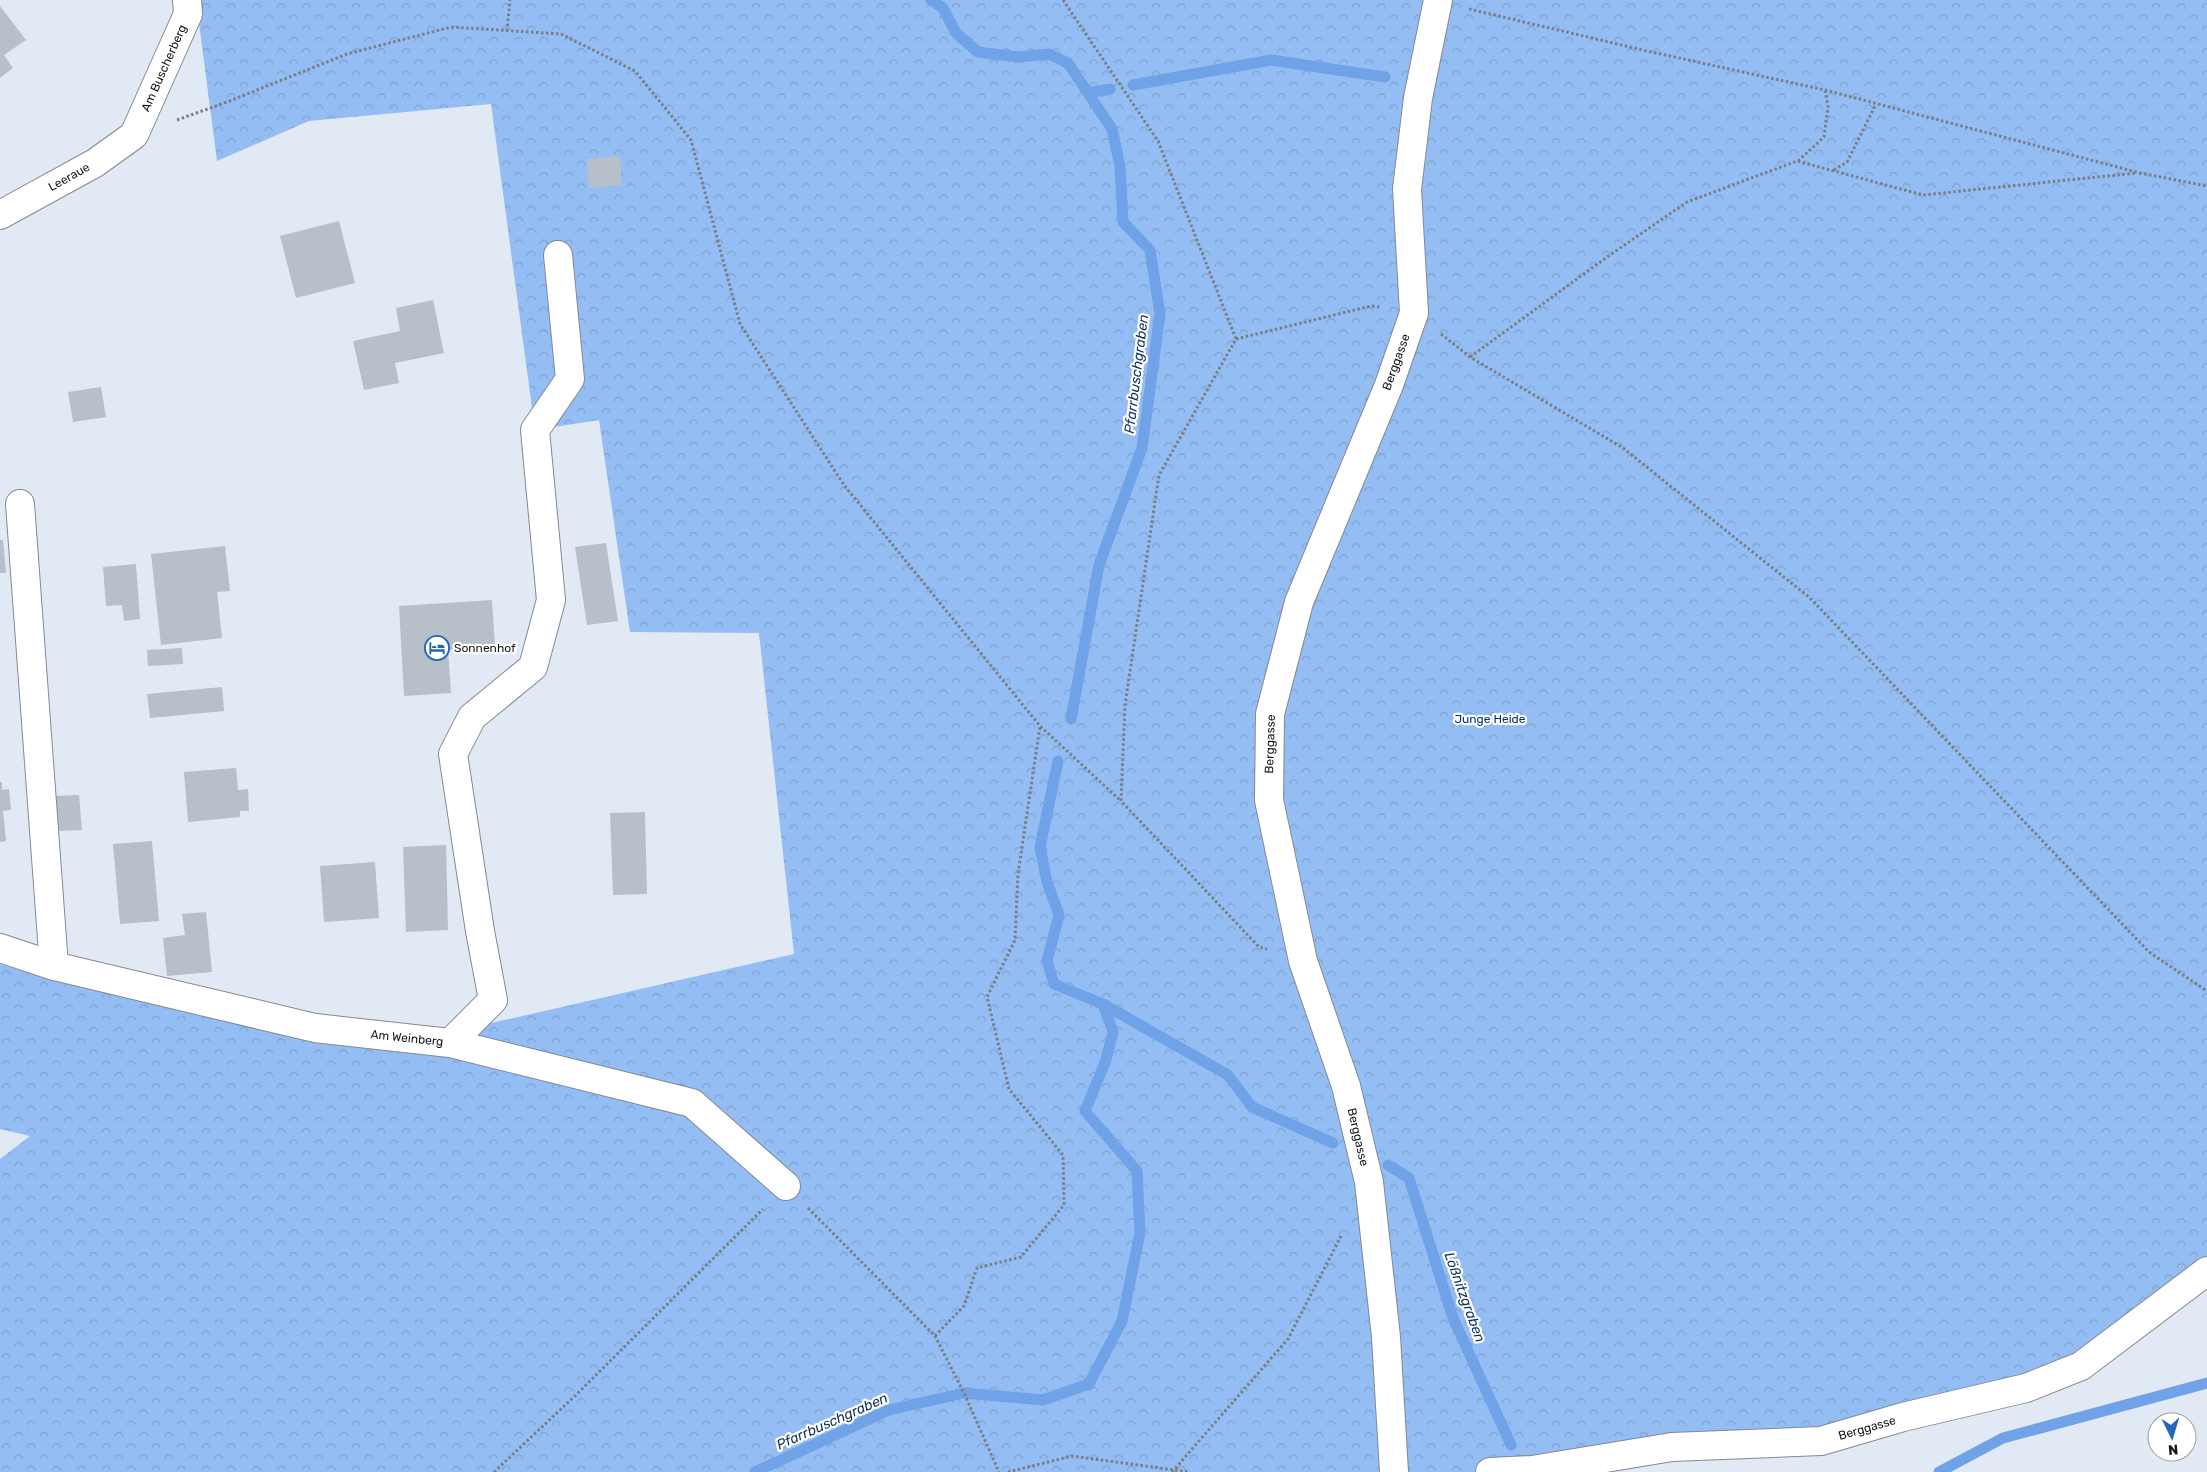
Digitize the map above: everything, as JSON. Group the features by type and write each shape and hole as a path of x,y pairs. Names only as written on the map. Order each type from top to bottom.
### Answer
{"street":[{"name":"Am Buscherberg","path":"134,135 188,14 187,0"},
{"name":"Berggasse","path":"1394,1472 1386,1337 1369,1182 1346,1086 1303,961 1269,800 1270,714 1299,602 1385,394 1414,313 1407,189 1418,98 1438,1"},
{"name":"Leeraue","path":"0,215 95,163 134,135"},
{"path":"450,1043 493,1000 480,931 453,754 472,717 533,667 551,600 535,430 570,379 558,255"},
{"path":"20,504 54,966"},
{"name":"Am Weinberg","path":"0,948 54,966 315,1028 450,1043 692,1103 786,1186"},
{"name":"Berggasse","path":"1490,1472 1532,1470 1672,1446 1821,1441 1903,1417 2026,1388 2081,1366 2207,1271"}],"path":[{"path":"506,31 510,0"},
{"path":"1063,0 1158,141 1236,339"},
{"path":"1438,1 1825,90 2140,173 2207,186"},
{"path":"134,135 227,102 347,54 451,27 561,34 635,71 691,140 740,324 844,485 1040,726 1121,801 1259,946 1303,961"},
{"path":"1470,358 1607,256 1686,202 1797,161 1824,137 1828,107 1825,90"},
{"path":"1833,170 1847,162 1876,104"},
{"path":"1797,161 1923,195 2140,173"},
{"path":"1121,801 1125,705 1159,475 1236,339 1371,306 1414,313 1470,358 1622,448 1810,598 2149,952 2207,991"},
{"path":"934,1336 964,1306 977,1268 1021,1257 1064,1205 1063,1155 1010,1089 987,997 1015,940 1018,874 1040,726"},
{"path":"494,1472 576,1395 786,1186 934,1336 964,1393 999,1472"},
{"path":"1173,1471 1288,1339 1342,1234"},
{"path":"1008,1472 1072,1456 1189,1472"}],"green space":[{"name":"Junge Heide","path":"196,0 2207,0 2207,1281 2028,1396 1571,1472 0,1472 0,1159 30,1136 0,1129 0,964 36,975 308,1039 432,1056 448,1033 794,954 759,633 630,632 599,420 535,430 491,104 309,121 217,161"}],"building":[{"path":"0,6 26,40 4,55 13,68 0,78"},
{"path":"620,156 622,185 589,188 587,159"},
{"path":"339,221 355,283 296,298 280,236"},
{"path":"433,300 444,353 395,363 399,383 364,390 353,341 400,331 396,308"},
{"path":"101,387 106,417 73,422 68,392"},
{"path":"0,540 3,540 6,573 0,573"},
{"path":"606,543 618,621 587,625 575,547"},
{"path":"225,546 230,591 217,592 222,638 161,645 151,554"},
{"path":"136,564 140,619 124,621 122,605 106,606 103,567"},
{"name":"Sonnenhof","path":"492,600 495,647 448,650 451,693 404,696 399,606"},
{"path":"182,648 183,664 148,666 147,650"},
{"path":"222,687 224,711 150,718 147,694"},
{"path":"236,768 238,790 248,789 249,811 240,811 240,817 188,822 184,772"},
{"path":"0,782 2,782 2,790 9,789 11,810 3,811 6,841 0,842"},
{"path":"79,795 82,830 58,831 55,796"},
{"path":"645,812 647,894 613,895 610,813"},
{"path":"152,841 159,921 120,924 113,844"},
{"path":"446,845 448,930 406,932 403,847"},
{"path":"375,862 379,918 324,922 320,866"},
{"path":"206,912 212,972 167,976 163,938 185,935 182,914"}],"waterway":[{"name":"Pfarrbuschgraben","path":"931,0 943,8 956,33 978,52 1018,57 1049,54 1068,63 1112,129 1120,166 1123,222 1150,250 1160,314 1142,448 1099,565 1071,719"},
{"path":"1133,85 1271,60 1385,77"},
{"path":"1088,93 1110,89"},
{"name":"Pfarrbuschgraben","path":"755,1472 889,1410 964,1393 1043,1400 1089,1384 1122,1321 1140,1233 1137,1171 1085,1111 1106,1060 1113,1032 1103,1004 1054,984 1047,961 1059,915 1047,882 1040,847 1058,761"},
{"name":"Lößnitzgraben","path":"1103,1004 1228,1075 1252,1107 1333,1143"},
{"name":"Lößnitzgraben","path":"1388,1165 1409,1178 1453,1318 1511,1445"},
{"path":"1939,1472 2003,1438 2207,1383"}],"place":[{"name":"Sonnenhof","path":"437,648"}]}
